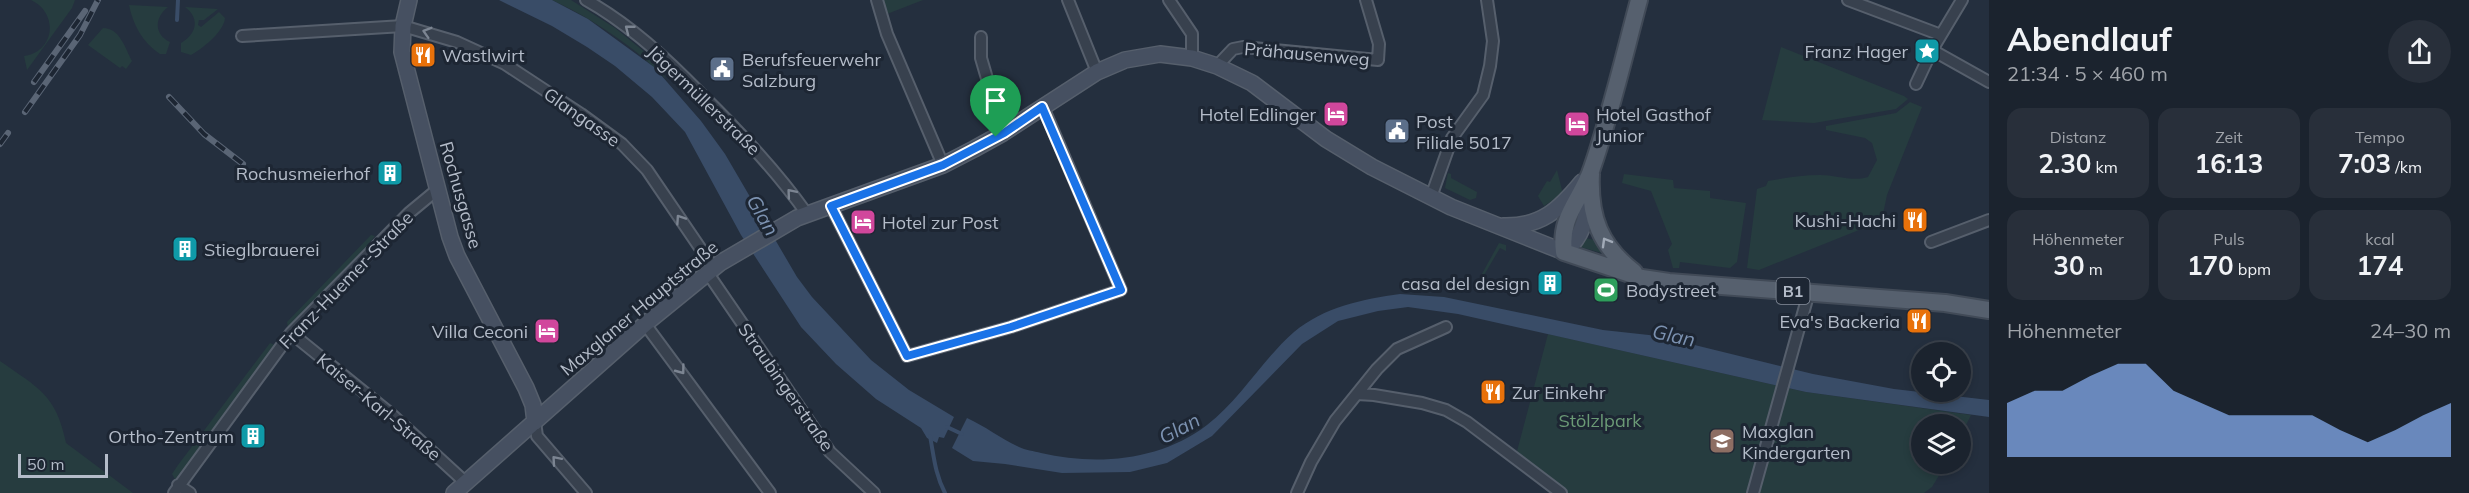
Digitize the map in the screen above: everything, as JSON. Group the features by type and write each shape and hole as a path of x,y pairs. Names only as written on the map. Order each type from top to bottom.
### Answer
{"main road":[{"name":"B1","path":"1639,0 1592,170 1590,192 1593,212 1606,245 1618,260 1642,278 1669,282 1945,303 1987,311"},
{"name":"B1","path":"1564,252 1562,239 1566,219 1592,170"},
{"path":"1564,252 1642,278"}],"street":[{"name":"Rochusgasse","path":"409,0 403,26 402,52 450,237 526,388 533,405 535,422"},
{"name":"Jägermüllerstraße","path":"586,0 616,19 674,66 742,134 807,214"},
{"path":"877,0 887,34 943,165"},
{"path":"1068,0 1097,72"},
{"path":"1169,0 1192,34 1192,58"},
{"name":"Prähausenweg","path":"1217,66 1233,49 1243,47 1378,60 1379,44 1366,0"},
{"path":"1431,197 1452,138 1483,95 1493,41 1487,0"},
{"path":"1848,0 1941,35"},
{"path":"1916,84 1932,50 1962,0"},
{"path":"242,36 403,26"},
{"name":"Glangasse","path":"403,26 457,42 506,64 622,144 647,170 710,270"},
{"path":"981,37 981,58 1004,133"},
{"path":"1932,50 1989,82"},
{"name":"Maxglaner Hauptstraße","path":"460,488 645,324 710,270 745,247 807,214 943,165 1004,133 1097,72 1125,60 1160,54 1192,58 1217,66 1252,83 1326,139 1372,167 1431,197 1564,252"},
{"path":"831,206 907,356 1011,327 1121,290 1042,107"},
{"path":"1498,226 1531,224 1546,218 1592,170"},
{"name":"Franz-Huemer-Straße","path":"176,489 291,333 410,213 438,189"},
{"name":"B1","path":"1564,252 1574,244 1582,232 1590,192"},
{"path":"1931,242 1989,220"},
{"name":"Straubingerstraße","path":"710,270 830,452 874,493"},
{"path":"1753,493 1767,447 1788,359 1809,292"},
{"path":"645,324 770,493"},
{"path":"1297,493 1311,462 1335,421 1397,349 1446,327"},
{"name":"Kaiser-Karl-Straße","path":"291,333 391,414 460,488"},
{"path":"1357,394 1374,394 1446,410 1467,422 1561,493"},
{"path":"535,422 537,436 586,493"},
{"path":"176,489 190,493"}],"green space":[{"path":"31,0 75,0 72,8 27,70 24,56 42,47 50,31 46,14"},
{"path":"552,0 571,0 615,28 657,62 666,79 613,35"},
{"path":"884,0 923,0 887,14"},
{"path":"129,5 168,7 158,20 158,30 164,39 170,42 166,54 160,54 154,50 144,39 133,20"},
{"path":"185,7 218,9 204,20 199,20 198,25 201,27 219,12 225,18 217,34 191,55 181,52 181,43 190,35 195,26 193,16"},
{"path":"103,28 114,31 124,45 132,61 126,69 122,66 120,68 88,45"},
{"path":"1781,47 1908,99 1896,109 1814,123 1762,120"},
{"path":"1910,102 1922,107 1887,195 1883,214 1864,228 1759,270 1747,268 1757,189 1766,186 1768,181 1801,176 1820,175 1856,179 1868,177 1877,160 1872,143 1865,138 1826,130 1826,126 1896,113"},
{"path":"1557,170 1563,194 1544,206 1538,196"},
{"path":"1448,173 1451,174 1451,178 1477,192 1476,198 1470,200 1445,188"},
{"path":"1624,174 1673,180 1674,188 1710,191 1710,198 1746,203 1737,262 1730,268 1680,262 1679,268 1673,268 1668,250 1672,244 1651,191 1622,183"},
{"path":"371,235 375,236 365,248 288,328 287,322"},
{"path":"1586,238 1598,241 1602,253 1580,247"},
{"path":"1499,243 1506,245 1506,251 1500,248 1480,282 1478,281"},
{"name":"Stölzlpark","path":"1548,334 1806,392 1964,414 1911,414 1911,474 1940,474 1932,487 1924,493 1568,493 1516,455"},
{"path":"270,343 275,345 176,481 172,474 178,465"},
{"path":"0,361 44,394 57,413 66,443 133,493 0,493"}],"water":[{"path":"499,0 552,0 588,19 654,67 701,121 725,154 797,277 812,297 871,360 909,390 954,417 944,438 939,437 937,443 927,438 921,428 876,399 836,364 801,327 741,235 685,132 652,97 615,66 587,47 552,26"},
{"path":"1400,294 1444,297 1603,330 1658,336 1813,374 1911,391 1911,402 1971,402 1971,398 1989,400 1989,417 1806,392 1458,314 1408,307 1378,311 1338,321 1302,344 1212,436 1167,463 1130,472 1062,473 973,461 952,448 967,418 1021,448 1062,457 1105,459 1127,457 1169,446 1189,437 1219,415 1282,343 1306,323 1331,310"}],"waterway":[{"path":"177,20 178,0"},
{"name":"Glan","path":"947,427 962,434"},
{"path":"930,436 937,472 945,493"}],"railway":[{"path":"25,112 80,35 98,0"},
{"path":"34,82 85,11"},
{"path":"169,97 204,134 243,164"},
{"path":"0,144 8,133"}],"place":[{"name":"Franz Hager","path":"1927,51"},
{"name":"Wastlwirt","path":"423,55"},
{"name":"Berufsfeuerwehr Salzburg","path":"722,69"},
{"name":"Hotel Edlinger","path":"1336,114"},
{"name":"Hotel Gasthof Junior","path":"1577,124"},
{"name":"Post Filiale 5017","path":"1397,131"},
{"name":"Rochusmeierhof","path":"390,173"},
{"name":"Kushi-Hachi","path":"1915,220"},
{"name":"Hotel zur Post","path":"863,222"},
{"name":"Stieglbrauerei","path":"185,249"},
{"name":"casa del design","path":"1550,283"},
{"name":"Bodystreet","path":"1606,290"},
{"name":"Eva's Backeria","path":"1919,321"},
{"name":"Villa Ceconi","path":"547,331"},
{"name":"Zur Einkehr","path":"1493,392"},
{"name":"Ortho-Zentrum","path":"253,436"},
{"name":"Maxglan Kindergarten","path":"1722,441"}],"route":[{"path":"1042,107 1121,290 1011,327 907,356 834,216 831,206 943,165 996,137 1042,107"}]}
